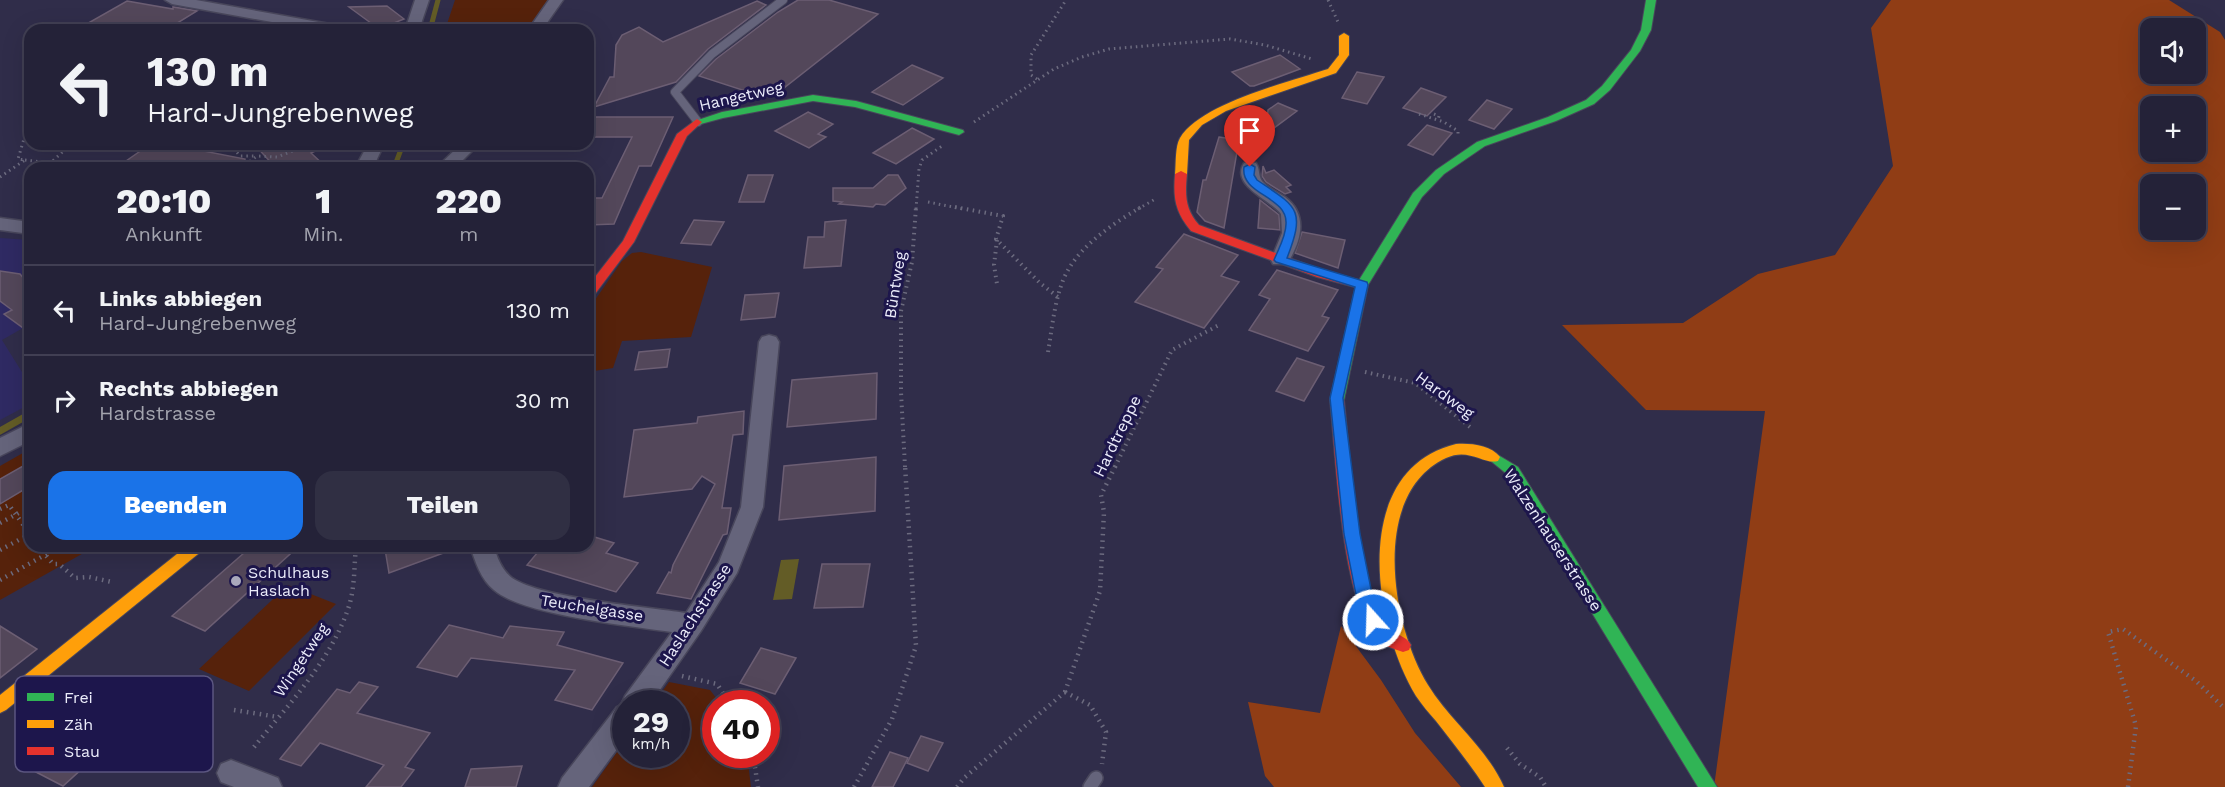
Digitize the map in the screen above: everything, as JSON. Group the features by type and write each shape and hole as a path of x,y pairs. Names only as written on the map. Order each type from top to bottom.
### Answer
{"street":[{"path":"172,0 307,24"},
{"path":"414,24 422,0"},
{"path":"539,24 556,0"},
{"path":"1403,645 1381,634 1366,605 1352,534 1337,398 1342,365 1362,285 1417,195 1440,172 1481,144 1552,119 1590,102 1606,88 1635,51 1646,30 1651,0"},
{"path":"1344,36 1344,55 1332,71 1222,109 1198,123 1184,140 1179,187 1182,214 1195,228 1280,260 1362,285"},
{"name":"Hangetweg","path":"594,287 628,242 682,135 698,122 771,104 821,98 856,104 959,132"},
{"path":"452,162 464,150"},
{"path":"1250,167 1249,175 1252,182 1283,203 1293,220 1291,232 1280,260"},
{"path":"0,224 24,227"},
{"name":"Haslachstrasse","path":"644,690 692,624 729,566 752,507 769,342"},
{"path":"0,448 24,434"},
{"name":"Walzenhauserstrasse","path":"1495,787 1419,686 1403,645 1389,597 1387,534 1398,500 1418,469 1437,456 1462,447 1488,452 1513,471 1708,787"},
{"path":"36,676 191,552"},
{"name":"Teuchelgasse","path":"484,552 486,562 504,586 531,598 692,624"},
{"path":"0,705 15,693"},
{"path":"572,787 612,734"},
{"path":"231,772 268,787"}],"lane":[{"path":"698,122 675,92 684,80 730,39 783,0"}],"path":[{"path":"1037,79 1031,75 1031,55 1066,0"},
{"path":"1328,0 1344,36"},
{"name":"Büntweg","path":"854,787 892,719 916,646 901,392 901,311 912,262 919,169 922,160 1037,79 1066,63 1098,51 1129,45 1153,45 1220,38 1239,40 1336,67"},
{"path":"1419,114 1438,120 1458,131"},
{"path":"1434,114 1439,116 1438,120"},
{"path":"24,139 18,159 42,162"},
{"path":"51,162 64,150"},
{"path":"235,150 240,156 277,158 296,150"},
{"path":"250,162 258,156"},
{"path":"0,177 25,160"},
{"path":"1048,352 1058,297 1065,275 1079,255 1138,209 1179,187"},
{"path":"928,202 1003,216 993,265 997,284"},
{"path":"997,240 1040,283 1058,297"},
{"name":"Hardtreppe","path":"1065,692 1100,591 1104,512 1101,495 1172,350 1219,325"},
{"name":"Hardweg","path":"1342,365 1375,375 1415,383 1471,427 1488,452"},
{"path":"0,509 9,505 24,526"},
{"path":"0,523 24,510"},
{"path":"0,550 24,537"},
{"path":"43,552 53,564 59,564 75,578 89,577 104,580"},
{"path":"0,580 50,552"},
{"name":"Wingetweg","path":"254,747 279,717 334,639 350,604 355,552"},
{"path":"2127,787 2136,726 2108,632 2123,629 2196,681 2225,709"},
{"path":"659,670 717,684 721,690"},
{"path":"957,787 964,778 1065,692 1090,705 1106,732 1103,761 1093,782"},
{"name":"Wingetweg","path":"234,710 279,717"},
{"path":"755,768 758,787"}],"shaded area":[{"path":"455,0 551,0 532,24 447,24"},
{"path":"1891,0 2169,0 2198,18 2140,18 2140,84 2206,84 2206,23 2220,32 2225,40 2225,787 1714,787 1765,411 1646,410 1562,325 1683,323 1758,274 1835,255 1893,166 1871,28"},
{"path":"0,238 24,240 24,327 2,340 24,375 24,407 0,420"},
{"path":"641,252 712,267 691,337 622,341 613,368 594,371 594,301 622,261 632,253"},
{"path":"24,452 24,552 85,552 0,600 0,466"},
{"path":"799,559 792,599 773,600 781,560"},
{"path":"288,585 336,604 249,691 199,669"},
{"path":"1341,626 1381,680 1415,733 1461,787 1274,787 1265,776 1248,702 1320,713"},
{"path":"669,682 710,690 702,690 702,768 749,768 751,787 592,787 612,759 612,768 690,768 690,690 663,690"}],"building":[{"path":"798,0 829,0 878,14 775,95 764,97 699,76 716,59 778,12"},
{"path":"127,1 197,11 176,24 87,24"},
{"path":"757,1 766,5 708,49 676,82 594,107 610,77 614,77 616,45 622,35 639,27 663,42"},
{"path":"387,6 404,19 392,24 372,24 349,7"},
{"path":"1280,55 1300,69 1254,86 1250,86 1232,72"},
{"path":"912,65 943,78 903,105 872,92"},
{"path":"1357,72 1384,77 1367,104 1342,98"},
{"path":"1421,88 1446,97 1427,116 1403,108"},
{"path":"1487,100 1512,109 1494,129 1469,120"},
{"path":"1278,103 1297,111 1266,134 1268,110"},
{"path":"808,112 833,124 818,134 826,137 809,148 775,131"},
{"path":"594,117 673,117 651,166 639,166 614,224 594,225 594,198 602,198 632,137 594,137"},
{"path":"1427,125 1452,133 1433,155 1408,145"},
{"path":"912,128 934,139 896,164 873,153"},
{"path":"1219,137 1239,140 1224,228 1205,221 1197,212 1203,180 1206,180"},
{"path":"142,150 199,150 245,159 245,162 125,162"},
{"path":"259,150 317,150 311,153 321,162 290,161 270,162"},
{"path":"1263,166 1266,173 1274,170 1291,185 1286,187 1291,192 1285,194 1266,182 1262,176"},
{"path":"748,175 773,175 764,202 739,202"},
{"path":"888,175 898,175 906,188 885,205 876,204 873,207 839,204 842,202 833,201 833,188 873,188"},
{"path":"1260,200 1279,215 1280,230 1258,228"},
{"path":"694,220 724,222 711,245 681,243"},
{"path":"846,220 841,266 804,268 808,237 824,237 825,222"},
{"path":"1302,232 1345,240 1338,268 1295,253"},
{"path":"1184,234 1238,255 1221,276 1239,282 1204,328 1135,302 1163,269 1156,267"},
{"path":"1277,270 1338,290 1322,316 1329,318 1308,351 1249,330 1270,299 1259,295"},
{"path":"0,271 20,274 24,279 24,329 4,314 12,310 0,301"},
{"path":"779,293 775,317 741,320 745,295"},
{"path":"670,349 667,367 635,370 639,352"},
{"path":"1297,358 1324,367 1304,401 1276,391"},
{"path":"877,373 876,419 787,427 792,380"},
{"path":"744,411 743,434 733,435 722,508 731,508 727,534 723,535 691,599 657,593 669,572 671,573 715,484 702,476 692,489 624,497 634,430 697,423 698,417"},
{"path":"876,457 875,511 779,520 784,466"},
{"path":"24,465 24,490 0,504 0,479"},
{"path":"594,537 614,543 606,553 638,563 616,592 527,565 538,552 594,552"},
{"name":"Schulhaus Haslach","path":"245,552 292,552 205,631 172,616"},
{"path":"386,552 446,552 389,573"},
{"path":"822,564 870,564 863,607 814,608"},
{"path":"449,625 503,638 510,626 564,632 557,645 623,663 592,710 555,700 575,670 471,658 457,677 417,667"},
{"path":"0,626 37,649 0,678"},
{"path":"761,648 796,658 777,690 762,690 740,683"},
{"path":"359,682 378,687 357,713 430,733 405,767 414,770 401,787 366,787 384,765 320,743 301,766 280,759 337,689 350,693"},
{"path":"921,736 943,743 928,771 907,763"},
{"path":"890,752 908,758 893,787 872,787"},
{"path":"522,766 516,787 465,787 471,769"},
{"path":"36,772 78,772 63,786"}],"waterway":[{"path":"432,24 438,0"},
{"path":"396,162 401,150"},
{"path":"0,431 24,417"}],"traffic: fast":[{"path":"1337,400 1362,285 1417,195 1440,172 1481,144 1552,119 1590,102 1606,88 1635,51 1646,30 1651,0"},
{"path":"697,122 813,98 856,104 959,132"},
{"path":"1493,457 1513,471 1708,787"}],"traffic: slow":[{"path":"1181,174 1184,140 1198,123 1222,109 1332,71 1344,55 1344,36"},
{"path":"1493,457 1474,450 1456,450 1438,455 1422,467 1404,489 1393,515 1387,544 1387,575 1391,606 1399,636 1421,689 1495,787"},
{"path":"36,676 191,552"},
{"path":"0,705 15,693"}],"traffic: jam":[{"path":"594,287 628,242 682,134 697,122"},
{"path":"1181,174 1182,209 1195,228 1321,274 1362,285"},
{"path":"1337,400 1351,525 1364,594 1372,620 1382,635 1403,645"}],"place":[{"name":"Schulhaus Haslach","path":"236,581"}],"route":[{"path":"1250,167 1249,175 1252,182 1283,203 1293,220 1291,232 1280,260 1362,285 1342,365 1337,398 1352,534 1366,605 1373,620"}]}
